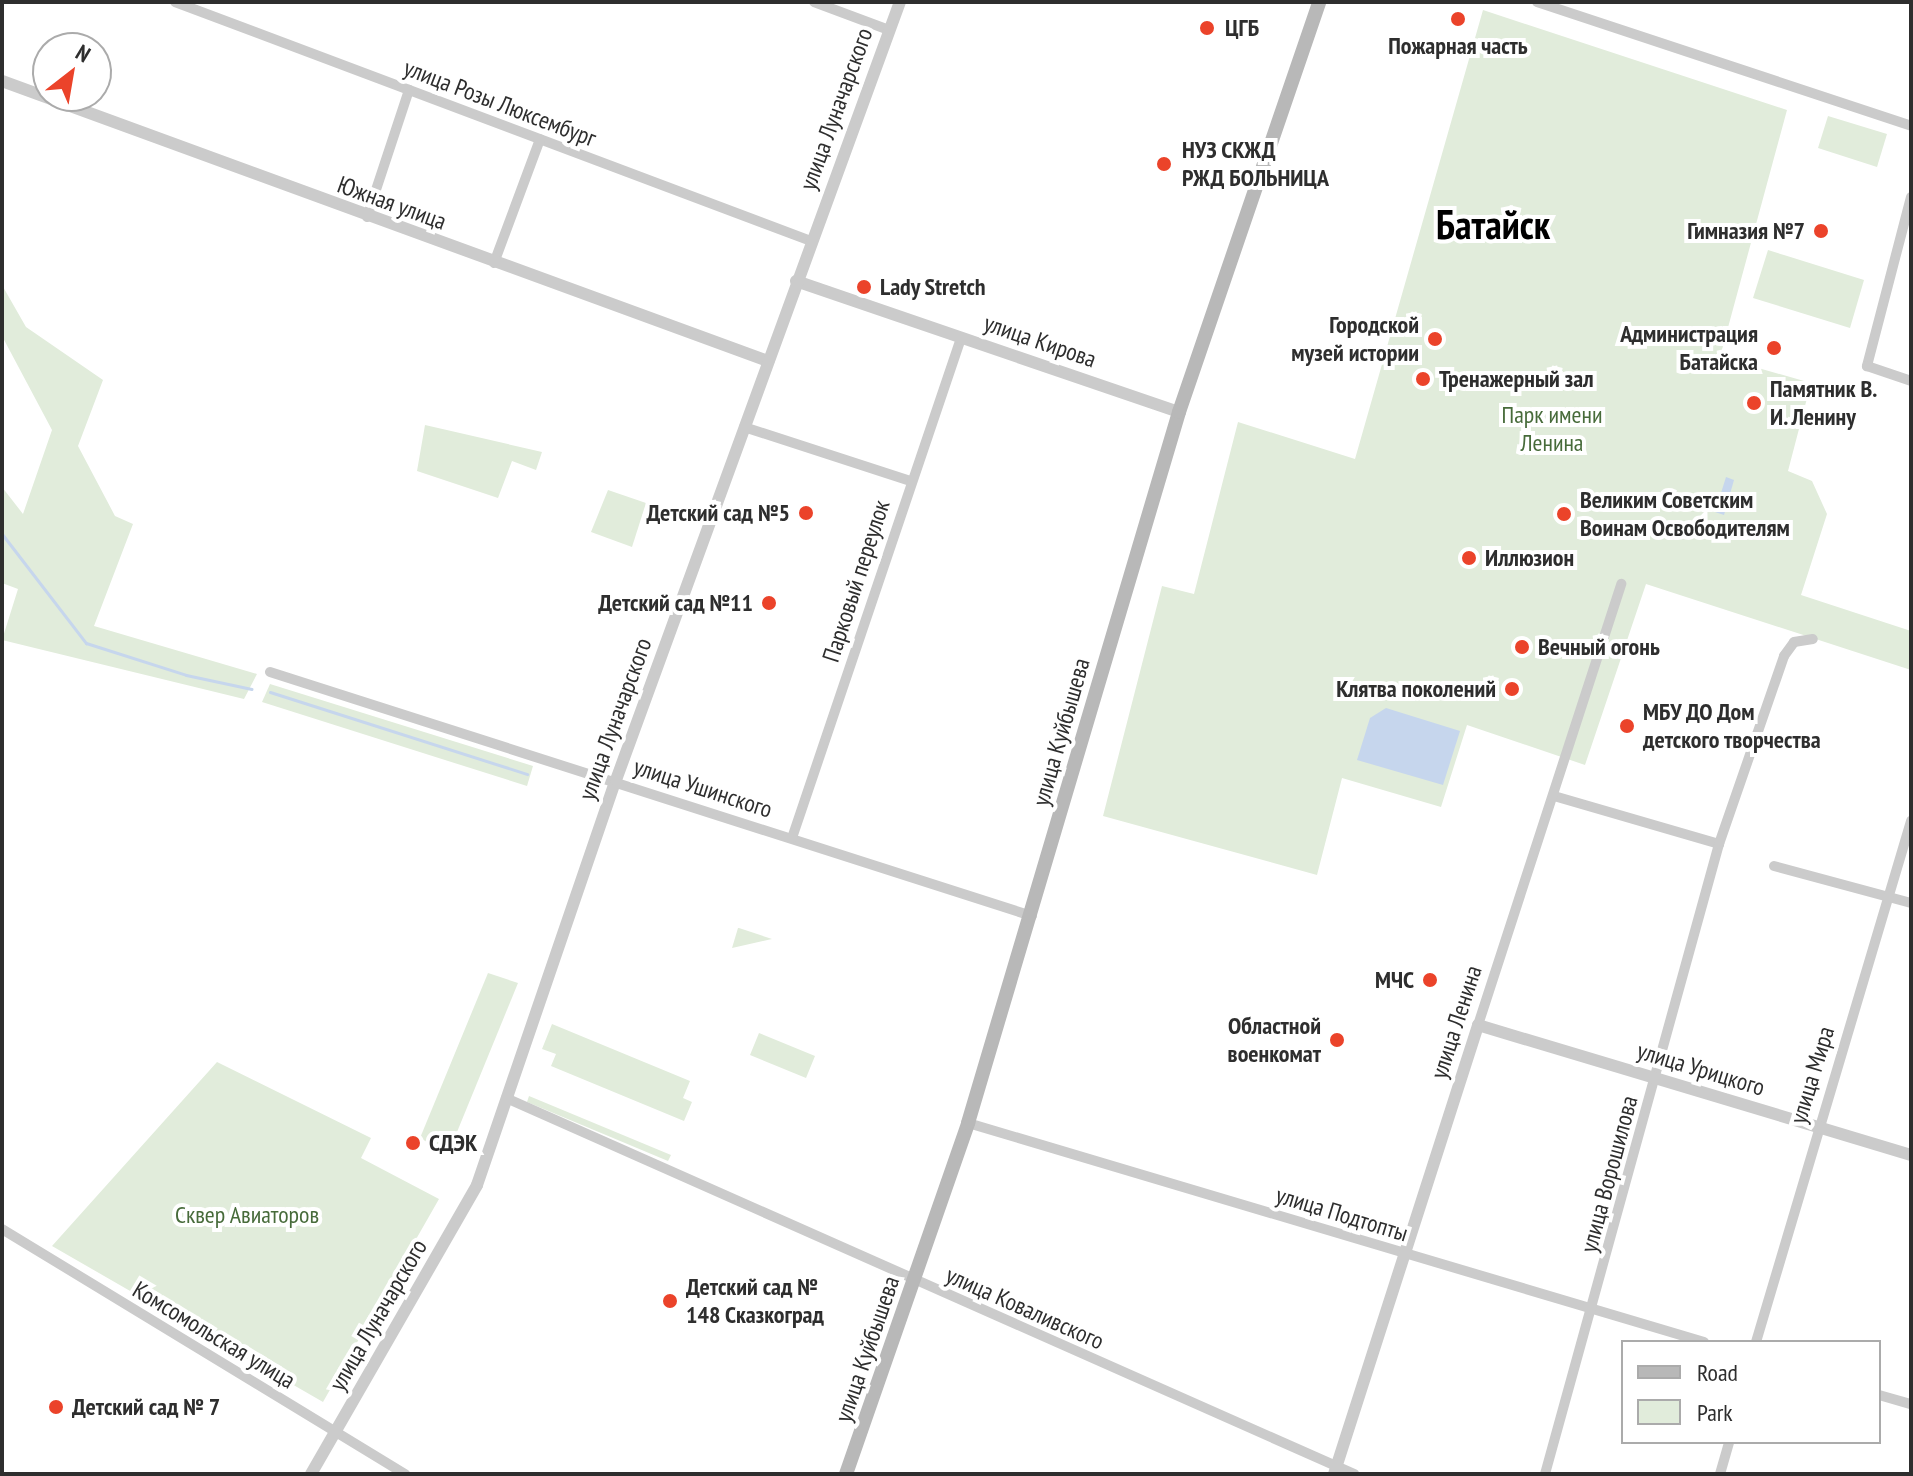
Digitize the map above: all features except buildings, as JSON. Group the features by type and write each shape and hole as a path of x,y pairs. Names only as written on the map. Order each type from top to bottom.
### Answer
{"main road":[{"name":"улица Куйбышева","path":"846,1474 968,1123 1032,916 1179,412 1319,2"}],"street":[{"name":"улица Розы Люксембург","path":"175,2 811,241"},
{"path":"814,2 889,30"},
{"name":"улица Луначарского","path":"311,1474 468,1202 616,780 900,2"},
{"path":"1537,2 1911,126"},
{"name":"Южная улица","path":"2,81 367,217 768,361"},
{"path":"367,217 409,90"},
{"path":"494,263 540,139"},
{"path":"1911,197 1867,366 1911,381"},
{"name":"улица Кирова","path":"796,281 1179,412"},
{"name":"Парковый переулок","path":"792,838 910,481 961,338"},
{"path":"744,427 910,481"},
{"name":"улица Ленина","path":"1335,1470 1621,584"},
{"name":"улица Ворошилова","path":"1545,1474 1719,844 1784,656 1794,642 1813,639"},
{"name":"улица Ушинского","path":"270,672 616,780 1032,916"},
{"path":"1554,796 1719,844"},
{"name":"улица Мира","path":"1757,1340 1817,1127 1911,821"},
{"path":"1774,866 1886,899 1911,903"},
{"name":"улица Урицкого","path":"1478,1025 1911,1155"},
{"name":"улица Коваливского","path":"506,1098 1335,1470 1354,1474"},
{"name":"улица Подтопты","path":"968,1123 1697,1340"},
{"name":"Комсомольская улица","path":"2,1229 405,1474"},
{"path":"1881,1396 1911,1404"},
{"path":"1720,1474 1728,1444"}],"green space":[{"name":"Парк имени Ленина","path":"1483,10 1787,110 1720,357 1811,383 1788,471 1812,481 1827,514 1801,595 1911,631 1911,670 1646,584 1585,765 1467,725 1441,807 1342,778 1317,875 1103,816 1162,586 1194,594 1238,422 1355,459"},
{"path":"1828,116 1887,134 1877,167 1818,148"},
{"path":"1768,250 1864,280 1850,328 1753,298"},
{"path":"2,285 26,327 103,380 78,446 115,516 133,524 94,626 257,674 244,699 2,640 18,589 2,583 2,487 23,514 52,430 2,336"},
{"path":"425,425 542,452 536,470 512,461 498,498 417,471"},
{"path":"608,490 646,503 632,547 591,532"},
{"path":"270,684 533,766 527,786 262,702"},
{"path":"739,928 772,939 732,948"},
{"path":"488,973 518,983 448,1154 420,1138"},
{"path":"552,1024 690,1081 683,1098 692,1102 684,1121 551,1066 556,1054 542,1049"},
{"path":"759,1033 815,1056 806,1078 750,1055"},
{"name":"Сквер Авиаторов","path":"217,1062 371,1138 361,1158 439,1199 323,1402 52,1246"},
{"path":"529,1096 671,1155 668,1161 527,1102"}],"water":[{"path":"1726,477 1734,480 1724,515 1715,512"},
{"path":"1386,708 1460,731 1443,785 1357,760 1370,718"}],"waterway":[{"path":"2,534 86,643 186,675 252,689"},
{"path":"270,692 527,774"}],"place":[{"name":"Пожарная часть","path":"1458,19"},
{"name":"ЦГБ","path":"1207,28"},
{"name":"НУЗ СКЖД РЖД БОЛЬНИЦА","path":"1164,164"},
{"name":"Гимназия №7","path":"1821,231"},
{"name":"Lady Stretch","path":"864,287"},
{"name":"Городской музей истории","path":"1435,339"},
{"name":"Администрация Батайска","path":"1774,348"},
{"name":"Тренажерный зал","path":"1423,379"},
{"name":"Памятник В. И. Ленину","path":"1754,403"},
{"name":"Детский сад №5","path":"806,513"},
{"name":"Великим Советским Воинам Освободителям","path":"1564,514"},
{"name":"Иллюзион","path":"1469,558"},
{"name":"Детский сад №11","path":"769,603"},
{"name":"Вечный огонь","path":"1522,647"},
{"name":"Клятва поколений","path":"1512,689"},
{"name":"МБУ ДО Дом детского творчества","path":"1627,726"},
{"name":"МЧС","path":"1430,980"},
{"name":"Областной военкомат","path":"1337,1040"},
{"name":"СДЭК","path":"413,1143"},
{"name":"Детский сад № 148 Сказкоград","path":"670,1301"},
{"name":"Детский сад № 7","path":"56,1407"}],"district":[{"name":"Батайск","path":"1493,224"}]}
